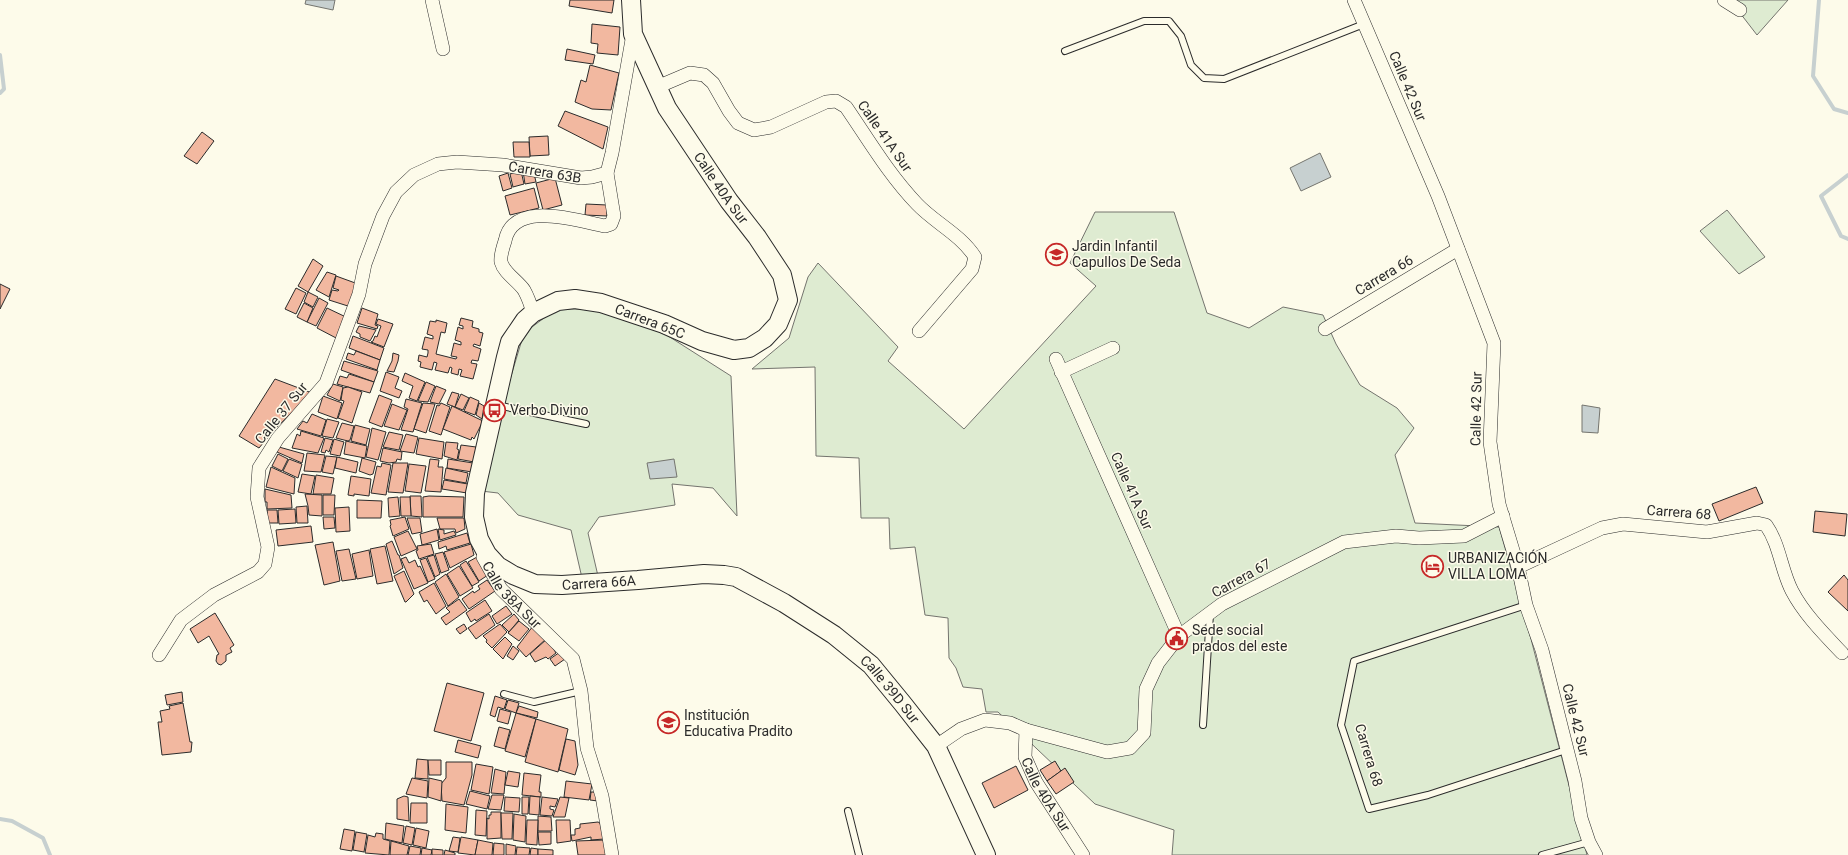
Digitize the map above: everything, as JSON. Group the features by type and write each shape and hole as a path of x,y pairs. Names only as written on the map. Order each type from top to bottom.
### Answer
{"main road":[{"path":"631,0 633,34"},
{"name":"Calle 40A Sur","path":"633,34 667,108 724,194 757,237 782,275 788,300 778,324 765,338"},
{"name":"Carrera 65C","path":"533,313 558,301 575,299 608,306 664,324 702,341 734,350 748,348 765,338"},
{"name":"Calle 38A Sur","path":"479,539 474,517 475,493 510,342 517,330 533,313"},
{"name":"Carrera 66A","path":"479,539 487,554 498,566 513,575 536,584 562,585 704,574 736,577"},
{"name":"Calle 39D Sur","path":"736,577 784,603 834,635 871,665 936,746 986,855"}],"street":[{"path":"432,0 443,49"},
{"name":"Calle 42 Sur","path":"1354,0 1438,196 1494,343 1490,442 1499,504 1518,567 1526,605 1542,650 1575,781 1581,818 1589,842 1596,855"},
{"path":"1724,0 1740,10"},
{"path":"533,313 525,291 501,262 506,236 516,223 523,219 539,216 553,215 605,226 611,224 614,216 607,173 612,153 633,34"},
{"name":"Calle 41A Sur","path":"657,87 690,72 704,75 713,83 729,111 738,123 754,130 771,127 826,102 836,101 846,107 899,183 918,205 968,245 976,257 972,269 919,331"},
{"name":"Carrera 63B","path":"365,264 383,216 396,192 414,175 438,164 457,162 503,165 581,178 607,173"},
{"name":"Carrera 66","path":"1325,329 1458,249"},
{"name":"Calle 37 Sur","path":"159,655 181,620 214,595 258,572 265,564 268,548 257,498 259,468 278,438 326,383 359,294 365,264"},
{"path":"1061,372 1113,348"},
{"name":"Calle 41A Sur","path":"1056,359 1179,636"},
{"name":"Carrera 67","path":"936,746 961,729 985,720 1010,723 1026,730 1108,752 1130,748 1144,733 1146,689 1158,663 1179,636 1222,604 1344,542 1396,536 1419,538 1464,536 1503,516"},
{"name":"Carrera 68","path":"1518,567 1602,528 1623,524 1707,532 1757,523 1766,525 1771,532 1792,590 1813,621 1842,653"},
{"name":"Calle 38A Sur","path":"479,539 480,552 501,589 573,659 581,691 587,748 602,796 612,855"},
{"name":"Calle 40A Sur","path":"1026,730 1025,756 1036,782 1083,855"}],"lane":[{"path":"1065,51 1144,21 1169,21 1181,36 1191,65 1204,78 1224,79 1364,24"},
{"path":"495,405 586,424"},
{"name":"Carrera 68","path":"1526,605 1354,661 1341,725 1369,810 1428,795 1566,750"},
{"path":"1203,725 1210,614"},
{"path":"504,694 534,702 581,691"},
{"path":"848,811 859,855"},
{"path":"1542,855 1589,842"}],"green space":[{"path":"1730,0 1788,0 1757,35"},
{"path":"1727,210 1765,257 1739,274 1700,231"},
{"path":"1095,212 1174,212 1207,313 1249,328 1283,307 1323,315 1336,344 1360,385 1397,408 1414,428 1395,455 1415,523 1499,527 1531,639 1587,855 1172,855 1174,830 1095,804 998,712 986,712 982,689 963,687 956,668 949,658 948,618 925,615 915,547 890,549 889,518 861,518 859,458 816,456 815,367 752,369 789,338 808,277 818,263 898,347 888,361 964,429 1096,286 1070,263"},
{"path":"556,309 605,309 665,334 731,376 737,516 713,488 672,484 675,505 599,517 588,533 598,576 582,578 571,530 518,515 498,493 481,491 502,406 524,333"}],"shaded area":[{"path":"306,0 335,0 333,10 305,4"},
{"path":"1320,153 1331,177 1301,191 1290,168"},
{"path":"1582,405 1600,408 1598,433 1582,432"},
{"path":"674,459 677,477 650,479 647,463"}],"building":[{"path":"570,0 614,0 612,13 569,6"},
{"path":"592,24 620,27 618,55 597,53 598,44 591,43"},
{"path":"567,49 595,55 593,64 565,60"},
{"path":"590,65 619,73 611,110 592,109 575,102 581,80 586,82"},
{"path":"565,111 608,127 603,149 558,126"},
{"path":"202,132 214,141 197,164 184,156"},
{"path":"548,136 549,155 530,156 529,137"},
{"path":"513,142 529,142 530,157 514,157"},
{"path":"533,169 536,182 525,184 523,171"},
{"path":"521,171 524,184 513,187 510,174"},
{"path":"508,173 512,188 503,191 499,176"},
{"path":"555,178 562,205 543,210 536,183"},
{"path":"534,188 539,208 510,215 505,196"},
{"path":"586,204 607,205 607,216 585,215"},
{"path":"313,259 323,266 308,292 298,286"},
{"path":"327,272 336,275 329,297 316,290"},
{"path":"336,276 358,284 351,307 329,300 332,290 339,290 333,288"},
{"path":"0,284 10,289 0,309"},
{"path":"296,288 306,293 296,314 285,309"},
{"path":"308,292 318,297 313,307 304,302"},
{"path":"319,298 328,303 316,326 307,322"},
{"path":"304,303 313,308 307,322 297,317"},
{"path":"327,308 348,318 338,339 317,328"},
{"path":"362,308 378,314 375,325 378,326 377,329 357,323"},
{"path":"461,318 473,321 472,327 479,329 479,332 483,333 480,346 474,344 473,346 481,349 478,361 472,360 471,363 477,364 473,379 460,376 462,370 459,369 458,375 451,373 452,368 450,367 448,373 435,370 437,363 434,362 432,370 420,367 421,362 418,361 419,355 427,357 428,353 428,350 422,349 425,337 433,339 433,336 427,334 430,321 436,322 436,320 447,323 445,333 441,332 436,354 456,359 457,357 451,356 454,343 461,345 461,342 455,340 458,327 463,329 463,326 459,325"},
{"path":"378,319 393,324 384,347 371,342 375,336 377,337 381,326 376,324"},
{"path":"359,326 376,330 370,341 360,337 360,334 356,332"},
{"path":"353,336 384,348 380,360 349,348"},
{"path":"356,351 380,360 377,370 346,359 348,353 354,355"},
{"path":"393,353 399,355 394,372 387,371 392,361"},
{"path":"344,361 378,371 374,382 341,370"},
{"path":"386,372 399,377 395,388 402,391 399,398 380,391"},
{"path":"405,373 425,382 417,401 409,398 413,386 402,381"},
{"path":"349,374 374,382 370,393 337,384 340,376 347,378"},
{"path":"275,379 312,393 274,430 259,448 239,436"},
{"path":"426,382 435,386 428,402 418,401"},
{"path":"333,384 343,387 340,401 327,395"},
{"path":"436,386 446,390 439,404 430,402"},
{"path":"348,387 362,392 352,423 338,418 344,401 341,400 343,388"},
{"path":"452,392 459,394 455,407 447,404"},
{"path":"461,394 469,398 463,410 455,407"},
{"path":"379,395 392,400 382,427 369,422"},
{"path":"323,396 342,403 337,419 318,412"},
{"path":"470,397 479,401 475,415 464,411"},
{"path":"406,399 422,403 413,432 401,430 408,409 404,407"},
{"path":"423,403 435,404 426,433 414,429"},
{"path":"441,403 450,407 441,435 429,431 437,405 439,406"},
{"path":"479,403 484,406 482,419 476,415"},
{"path":"392,404 407,410 399,430 384,426"},
{"path":"452,406 483,421 474,439 472,437 471,440 443,429"},
{"path":"312,414 326,420 321,436 297,429 303,421 307,423"},
{"path":"327,419 339,422 333,438 322,436"},
{"path":"342,423 354,426 350,440 348,441 336,438"},
{"path":"355,425 370,429 366,445 351,441"},
{"path":"372,428 386,432 378,460 366,457"},
{"path":"301,431 324,438 318,453 292,448 297,434 300,436"},
{"path":"389,432 403,435 399,450 383,447"},
{"path":"406,434 418,437 414,453 400,451"},
{"path":"325,438 333,440 329,452 326,450 325,453 321,452"},
{"path":"419,438 444,442 442,459 416,454"},
{"path":"334,439 344,442 340,456 330,454"},
{"path":"346,441 367,446 365,458 344,454"},
{"path":"446,442 458,443 457,449 459,450 457,460 444,456"},
{"path":"461,445 476,447 474,462 458,459"},
{"path":"279,447 304,454 302,463 277,452"},
{"path":"383,448 402,452 401,460 397,459 396,462 389,463 380,461"},
{"path":"307,453 325,455 321,472 304,471"},
{"path":"278,454 288,459 282,471 272,466"},
{"path":"326,456 337,457 333,474 322,472"},
{"path":"337,457 358,462 356,473 335,468"},
{"path":"362,458 376,462 373,474 370,475 359,471"},
{"path":"289,459 302,464 298,478 283,471"},
{"path":"430,459 439,460 438,467 443,467 441,492 425,491"},
{"path":"448,459 473,463 472,472 447,468"},
{"path":"382,463 391,465 386,495 371,493 377,466 381,467"},
{"path":"393,463 408,463 403,493 388,492"},
{"path":"409,464 426,466 421,493 405,491"},
{"path":"271,467 295,478 294,494 266,487"},
{"path":"446,468 468,473 466,483 444,479"},
{"path":"302,474 315,476 311,494 298,492"},
{"path":"316,475 334,478 331,494 313,494"},
{"path":"351,476 371,479 369,496 354,494 354,496 348,495"},
{"path":"444,480 468,484 467,493 442,489"},
{"path":"1756,487 1763,503 1719,521 1712,504"},
{"path":"265,489 291,495 292,508 267,509 267,502 265,502"},
{"path":"305,494 322,495 322,516 309,515"},
{"path":"323,495 335,495 334,515 323,515"},
{"path":"410,496 421,496 422,517 411,516"},
{"path":"398,497 400,516 389,517 388,498"},
{"path":"400,497 410,497 411,516 401,516"},
{"path":"423,497 464,497 463,517 423,517"},
{"path":"357,500 382,501 381,518 357,518"},
{"path":"307,506 308,523 297,523 296,507"},
{"path":"349,507 350,531 336,532 335,508"},
{"path":"295,509 296,523 279,524 278,510"},
{"path":"267,510 277,510 278,523 268,523"},
{"path":"1815,511 1847,514 1845,536 1813,532"},
{"path":"323,517 334,517 335,528 324,529"},
{"path":"405,517 409,529 393,536 390,520"},
{"path":"407,518 420,518 422,532 412,534"},
{"path":"437,518 464,518 465,529 456,533 455,529 440,529"},
{"path":"311,526 313,542 278,546 276,530"},
{"path":"437,529 439,540 422,545 420,534"},
{"path":"438,529 444,530 444,534 454,531 456,535 440,540"},
{"path":"408,531 417,549 401,556 394,537"},
{"path":"467,533 470,543 447,550 446,546 439,549 438,542"},
{"path":"392,541 399,555 403,568 394,574 386,544"},
{"path":"333,542 340,581 324,585 315,545"},
{"path":"431,544 434,554 419,559 416,551 418,550 417,546"},
{"path":"471,544 474,555 450,568 444,552"},
{"path":"385,546 393,581 377,584 370,549"},
{"path":"349,549 356,579 342,581 336,551"},
{"path":"369,550 373,576 357,579 352,554"},
{"path":"443,552 449,570 441,573 435,554"},
{"path":"434,555 440,574 435,577 427,557"},
{"path":"406,557 409,563 415,560 418,567 420,566 428,583 414,589 401,559"},
{"path":"477,557 488,575 479,581 468,562"},
{"path":"426,558 435,579 428,582 420,560"},
{"path":"466,561 479,582 472,586 460,565"},
{"path":"459,566 473,588 460,596 447,574"},
{"path":"404,571 414,594 406,602 394,576"},
{"path":"446,574 459,597 448,606 435,582"},
{"path":"1844,575 1848,580 1848,611 1828,592"},
{"path":"487,580 495,591 469,609 462,599 473,591 474,593 480,589 478,586"},
{"path":"434,583 446,606 436,614 427,600 424,602 419,592"},
{"path":"459,599 467,610 446,625 441,618 450,612 446,608"},
{"path":"485,600 492,611 476,621 475,619 471,622 466,613"},
{"path":"506,606 512,614 497,624 492,616"},
{"path":"215,613 234,645 230,648 232,652 226,655 226,661 221,665 216,661 217,655 219,654 209,636 198,643 190,629"},
{"path":"489,614 495,625 476,639 468,628"},
{"path":"514,614 519,620 509,632 502,625"},
{"path":"519,621 529,629 519,641 508,633"},
{"path":"464,624 467,629 460,634 456,629"},
{"path":"500,624 507,632 492,648 483,636"},
{"path":"533,626 546,639 526,657 517,647"},
{"path":"505,637 512,644 503,659 493,649"},
{"path":"547,639 556,653 548,659 546,657 535,662 530,654"},
{"path":"513,646 519,651 513,660 507,656"},
{"path":"560,652 565,659 555,666 550,659"},
{"path":"447,683 484,693 471,741 434,731"},
{"path":"182,692 183,702 167,705 165,695"},
{"path":"495,696 507,700 504,709 498,707 495,717 490,715"},
{"path":"508,700 519,703 516,713 505,709"},
{"path":"183,703 190,742 192,742 191,752 162,755 158,722 162,722 160,711 170,709 169,706"},
{"path":"519,706 538,712 537,718 516,713"},
{"path":"500,709 511,712 508,724 497,721"},
{"path":"516,713 536,719 525,757 505,751"},
{"path":"536,719 568,729 558,772 525,762"},
{"path":"499,727 510,730 505,749 494,746"},
{"path":"566,739 575,741 578,765 575,775 559,770"},
{"path":"458,740 481,746 478,758 455,752"},
{"path":"417,759 428,760 428,779 415,778"},
{"path":"428,760 441,760 441,775 429,775"},
{"path":"1055,761 1061,771 1047,781 1040,770"},
{"path":"446,762 472,762 472,775 464,805 442,801 441,784 446,778"},
{"path":"476,764 493,767 489,794 471,790"},
{"path":"1016,766 1028,790 994,808 982,783"},
{"path":"1065,768 1074,782 1056,794 1047,781"},
{"path":"495,769 506,772 504,794 491,793"},
{"path":"508,771 520,773 518,787 505,785"},
{"path":"524,773 541,775 539,792 541,792 541,797 522,795"},
{"path":"412,778 428,781 427,798 406,794"},
{"path":"429,778 442,781 441,801 428,797"},
{"path":"566,781 592,784 589,800 564,797"},
{"path":"470,791 490,796 487,809 466,804"},
{"path":"591,792 595,792 598,801 590,800"},
{"path":"492,795 504,795 501,810 488,809"},
{"path":"404,796 408,797 409,821 397,819 397,799"},
{"path":"530,796 540,797 539,815 529,814"},
{"path":"505,797 520,798 519,812 504,811"},
{"path":"522,797 529,797 528,814 522,814"},
{"path":"542,797 558,799 555,807 550,806 550,809 554,810 552,816 540,815"},
{"path":"560,797 569,798 565,817 553,817"},
{"path":"411,803 427,803 427,823 410,823"},
{"path":"446,804 468,807 466,833 445,830"},
{"path":"476,810 487,811 486,836 475,835"},
{"path":"491,812 501,812 501,838 487,839 487,818 489,819"},
{"path":"501,813 513,813 512,839 502,839"},
{"path":"514,814 526,816 525,842 513,840"},
{"path":"538,816 551,817 552,831 538,831"},
{"path":"527,820 538,820 537,845 526,844"},
{"path":"556,820 570,820 571,841 557,843"},
{"path":"386,823 404,826 402,843 385,839"},
{"path":"600,823 604,839 591,840 591,837 572,841 571,835 575,835 575,829 580,828 580,824"},
{"path":"406,826 415,828 412,845 403,843"},
{"path":"416,828 429,831 426,848 413,845"},
{"path":"344,829 355,831 352,851 340,849"},
{"path":"356,832 367,834 364,852 353,850"},
{"path":"538,832 551,832 551,844 539,845"},
{"path":"376,833 383,834 383,839 390,841 389,855 365,853 368,835 375,837"},
{"path":"453,837 460,838 458,852 449,851"},
{"path":"461,837 478,840 475,855 458,853"},
{"path":"478,840 493,843 492,855 475,855"},
{"path":"604,840 606,855 578,855 576,841"},
{"path":"391,841 409,846 407,855 390,855"},
{"path":"494,843 504,844 504,855 493,855"},
{"path":"506,844 516,846 515,855 506,855"},
{"path":"410,846 421,848 420,855 408,855"},
{"path":"517,847 530,848 529,855 516,855"},
{"path":"422,848 432,850 431,855 421,855"},
{"path":"531,848 538,849 538,855 530,855"},
{"path":"432,849 443,850 443,855 432,855"},
{"path":"538,849 553,850 553,855 538,855"},
{"path":"445,850 455,853 455,855 444,855"}],"waterway":[{"path":"1819,0 1813,76 1834,109 1848,113"},
{"path":"0,55 4,89 0,93"},
{"path":"1848,175 1821,196 1841,236 1848,239"},
{"path":"0,819 12,821 43,838 50,855"}],"place":[{"name":"Jardin Infantil Capullos De Seda","path":"1056,254"},
{"name":"Verbo Divino","path":"494,410"},
{"name":"URBANIZACIÓN VILLA LOMA","path":"1433,566"},
{"name":"Sede social prados del este","path":"1177,638"},
{"name":"Institución Educativa Pradito","path":"669,723"}]}
